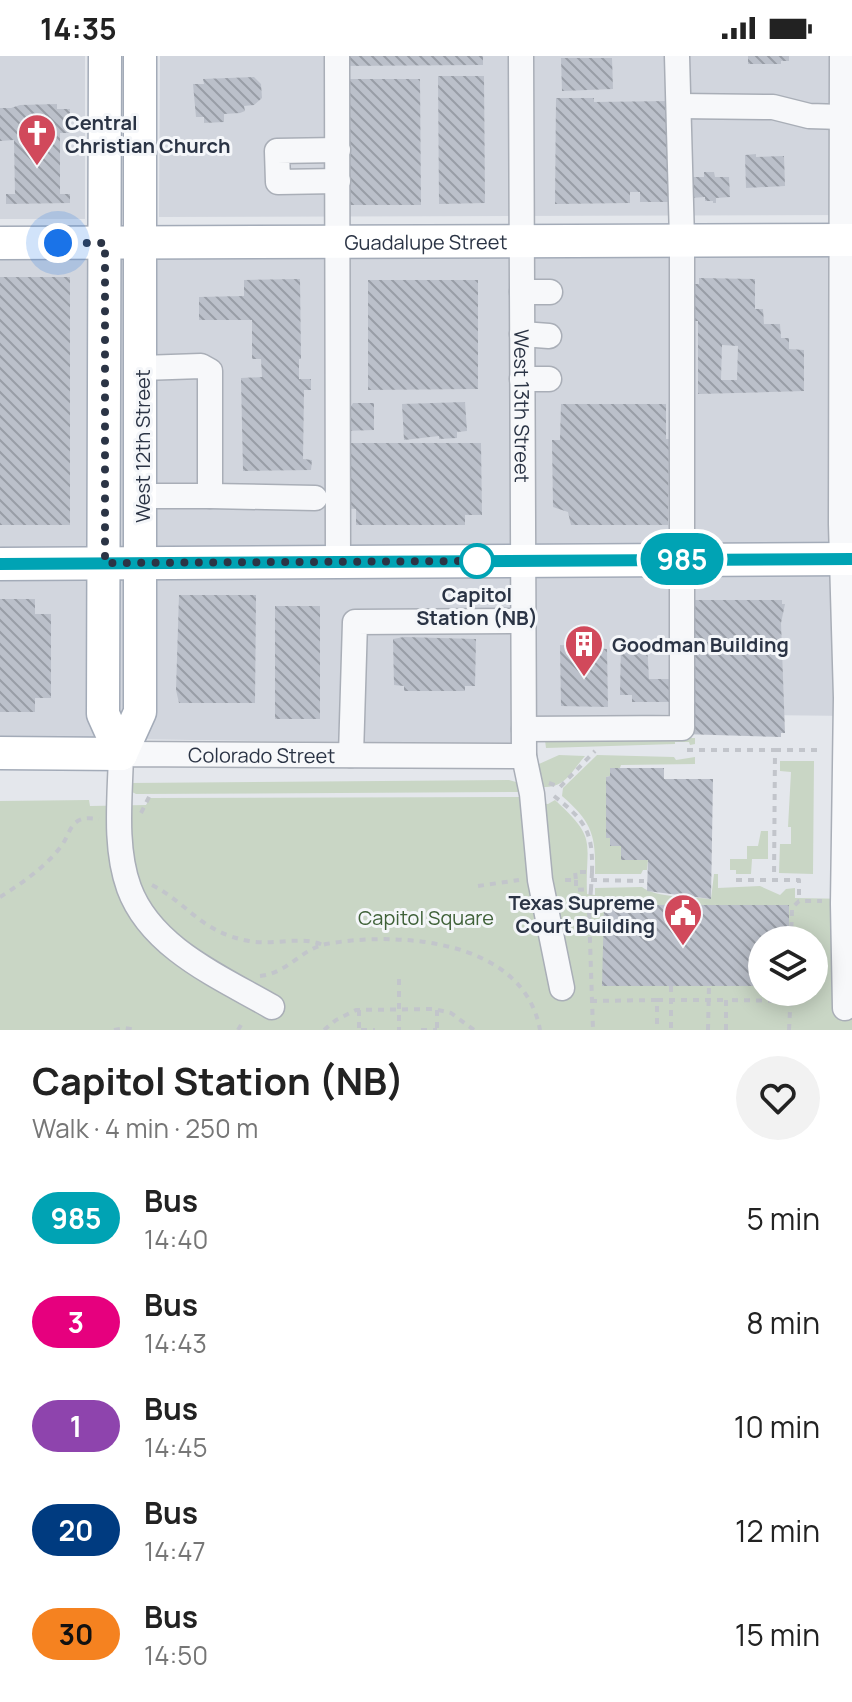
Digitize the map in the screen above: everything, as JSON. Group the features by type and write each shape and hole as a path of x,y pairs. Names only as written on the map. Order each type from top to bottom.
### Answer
{"main road":[{"name":"West 12th Street","path":"105,56 103,714 121,754"},
{"name":"West 12th Street","path":"121,754 140,712 140,56"},
{"name":"Guadalupe Street","path":"0,243 846,240"},
{"path":"0,564 847,559"},
{"name":"Colorado Street","path":"0,753 121,754"}],"street":[{"path":"337,56 338,562"},
{"name":"West 13th Street","path":"521,56 524,756 532,794 540,880 562,988"},
{"path":"524,729 682,728 682,240 677,56"},
{"path":"842,56 849,698 848,875 843,904 845,1008"},
{"path":"679,106 773,107 809,116 842,117"},
{"path":"338,150 277,151 278,182 338,181"},
{"path":"522,292 550,292"},
{"path":"522,334 549,336"},
{"path":"142,368 201,366 210,371 210,496"},
{"path":"522,379 549,379"},
{"path":"142,496 315,498"},
{"path":"351,755 355,622 523,621"},
{"path":"121,754 122,857 128,887 142,914 159,935 183,954 272,1007"},
{"name":"Colorado Street","path":"121,754 524,756"}],"path":[{"path":"560,787 596,750 583,750"},
{"path":"685,750 818,750"},
{"path":"774,880 775,750"},
{"path":"138,818 150,795"},
{"path":"0,897 23,883 46,862 62,845 73,825 84,818 99,819"},
{"path":"592,872 593,1030"},
{"path":"145,879 199,921 221,933 249,942 285,943 310,939 323,945"},
{"path":"576,880 576,890 591,889"},
{"path":"591,880 644,881"},
{"path":"736,880 799,880 799,901 790,913 790,926"},
{"path":"799,901 836,901 843,904"},
{"path":"433,934 433,941"},
{"path":"259,976 273,975 323,945 360,941 433,941 466,951 509,974 528,999 540,1030"},
{"path":"399,979 399,1030"},
{"path":"708,1030 709,985"},
{"path":"671,986 671,1030"},
{"path":"657,1000 657,1030"},
{"path":"726,1000 726,1030"},
{"path":"591,1001 748,1000"},
{"path":"789,1030 791,1006"},
{"path":"324,1030 336,1020 359,1010 399,1009 437,1010 455,1015 474,1030"},
{"path":"359,1010 360,1030 375,1030"},
{"path":"421,1030 437,1030 437,1010"},
{"path":"114,1030 136,1030"}],"shaded area":[{"path":"0,56 85,56 85,219 0,219"},
{"path":"160,56 852,56 852,215 159,217"},
{"path":"0,252 852,257 852,716 681,714 512,720 513,745 0,737"}],"green space":[{"path":"695,738 695,744 690,745 689,742 675,742 546,748 545,740"},
{"path":"559,755 585,756 560,783 537,787 539,764"},
{"path":"597,755 674,757 676,760 695,757 695,764 621,765 620,768 610,768 610,776 606,777 606,838 610,838 610,846 621,846 648,860 647,870 641,874 595,874 590,830 580,814 562,796 563,788"},
{"path":"780,761 814,761 813,874 779,873 780,844 791,844 791,827 788,827 791,772 780,771"},
{"path":"516,782 524,792 136,794 128,790 128,783"},
{"name":"Capitol Square","path":"526,797 527,803 548,804 555,800 584,833 588,852 587,894 595,895 595,888 642,887 665,895 711,899 714,874 718,874 718,888 760,886 780,895 786,889 795,888 795,898 852,899 852,1030 0,1030 0,801 89,800 90,806 146,805 150,798"},
{"path":"761,831 768,831 768,859 752,859 751,874 736,874 736,870 730,870 730,859 747,859 747,846 758,846"}],"building":[{"path":"339,56 483,56 483,65 339,66"},
{"path":"748,56 789,56 789,61 781,61 781,64 748,64"},
{"path":"561,58 612,58 613,89 562,91"},
{"path":"438,76 484,76 485,203 439,204"},
{"path":"254,77 261,84 262,98 254,105 244,106 245,111 240,113 224,114 224,122 204,123 204,117 196,117 193,84 204,84 203,79"},
{"path":"349,79 420,79 421,205 349,205"},
{"path":"556,98 594,98 594,102 670,101 670,202 640,202 640,192 630,192 630,203 555,204"},
{"name":"Central Christian Church","path":"57,104 57,109 70,109 70,133 60,133 60,194 70,194 70,203 6,204 6,194 15,194 14,140 0,141 0,108"},
{"path":"756,154 756,157 784,156 785,186 746,188 745,155"},
{"path":"704,172 714,172 715,177 729,177 730,197 716,198 716,203 705,201 705,197 691,198 690,177 704,177"},
{"path":"0,277 70,277 70,525 0,525"},
{"path":"699,278 755,279 755,309 763,309 764,324 780,324 781,338 789,338 789,349 804,350 804,391 698,394 698,321 693,321 693,284 699,284","holes":["722,345 738,346 737,380 721,380"]},
{"path":"300,279 299,379 311,379 311,390 304,390 303,459 312,460 311,470 243,471 241,378 262,377 261,359 252,359 252,320 199,320 199,297 244,296 244,280"},
{"path":"368,280 478,280 478,389 368,390"},
{"path":"465,402 467,431 457,432 457,438 439,439 439,436 404,440 402,404"},
{"path":"353,403 374,403 374,430 344,431 343,420"},
{"path":"561,404 666,404 666,439 669,439 668,525 571,525 568,512 553,507 552,440 560,440"},
{"path":"341,443 481,443 482,515 465,515 465,525 356,525 356,509 341,508"},
{"path":"179,595 256,595 255,703 179,703 176,690"},
{"path":"0,599 35,599 35,614 51,614 51,698 35,698 35,712 0,712"},
{"path":"684,600 782,600 785,604 781,623 785,733 781,733 781,737 682,734"},
{"path":"275,606 320,606 320,719 275,719"},
{"path":"393,639 476,639 475,686 465,686 465,691 404,691 404,686 394,685"},
{"path":"621,643 647,644 649,679 669,679 670,702 632,702 632,695 620,695"},
{"name":"Goodman Building","path":"560,645 607,649 608,707 561,706"},
{"path":"610,768 664,768 664,779 713,779 711,899 647,891 648,860 621,860 621,846 610,846 610,838 606,838 606,777 610,776"},
{"name":"Texas Supreme Court Building","path":"604,905 789,905 789,926 748,926 748,986 602,986"}],"bus line":[{"name":"985","path":"0,564 852,559"}],"place":[{"name":"Central Christian Church","path":"37,167"},
{"name":"Capitol Station (NB)","path":"477,561"},
{"name":"Goodman Building","path":"584,678"},
{"name":"Texas Supreme Court Building","path":"683,947"}],"route":[{"path":"58,243 105,243 105,563 477,561"}]}
